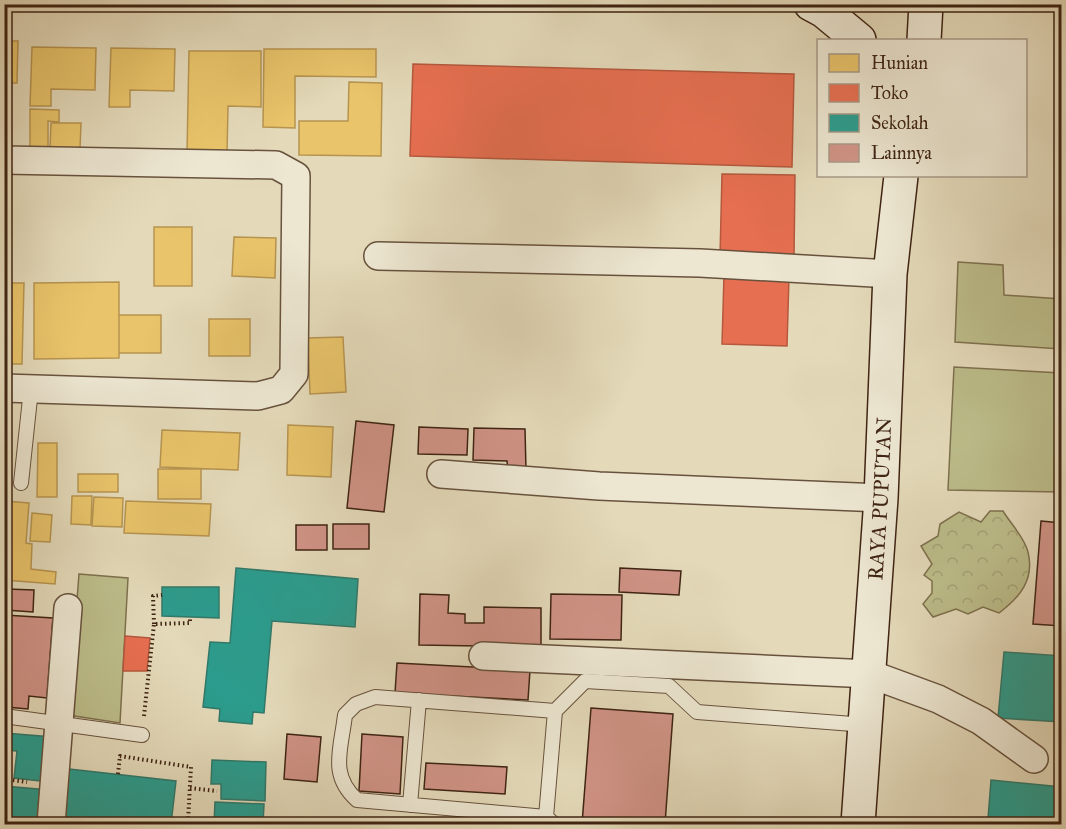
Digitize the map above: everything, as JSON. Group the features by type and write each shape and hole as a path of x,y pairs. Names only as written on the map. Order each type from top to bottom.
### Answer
{"main road":[{"path":"811,4 824,11 859,39"},
{"path":"924,39 926,4"},
{"name":"RAYA PUPUTAN","path":"858,825 881,498 890,274 901,177"}],"street":[{"path":"4,160 276,165 296,176 294,374 281,390 258,396 18,389"},
{"path":"378,256 700,263 890,274"},
{"path":"441,474 599,486 881,498"},
{"path":"51,825 68,608"},
{"path":"483,656 870,674 938,699 981,721 1034,759"}],"lane":[{"path":"18,389 21,483"},
{"path":"555,711 375,697 356,704 345,715 338,776 344,789 357,800 550,821 555,711 585,681 669,686 697,712 866,725"},
{"path":"410,805 419,700"},
{"path":"4,716 142,735"}],"path":[{"path":"139,759 154,624 153,596 162,596"},
{"path":"154,624 190,623 190,617"},
{"path":"118,774 120,756 191,767 188,823 214,822"},
{"path":"190,788 217,791"}],"green space":[{"path":"958,262 1003,265 1004,295 1061,299 1061,349 955,342"},
{"path":"954,367 1061,373 1061,492 948,490"},
{"path":"990,511 1003,511 1026,547 1030,562 1024,587 999,613 983,607 968,614 956,609 933,617 923,604 932,593 932,581 924,575 932,564 921,546 938,536 940,524 959,512 981,522"},
{"path":"79,574 128,578 120,723 68,715"}],"building: Hunian":[{"path":"4,41 18,41 17,83 4,83"},
{"path":"32,47 96,48 95,90 51,89 51,106 30,106"},
{"path":"111,48 175,49 174,91 130,90 130,107 109,107"},
{"path":"264,49 376,49 376,77 295,76 295,128 263,127"},
{"path":"189,51 261,51 261,107 228,106 227,153 187,153"},
{"path":"349,82 382,83 381,156 299,155 299,121 348,121"},
{"path":"30,109 59,110 59,122 48,121 48,149 30,149"},
{"path":"51,123 81,123 80,149 50,148"},
{"path":"154,227 192,227 192,286 154,286"},
{"path":"234,237 276,238 275,278 232,276"},
{"path":"119,282 119,358 34,359 34,283"},
{"path":"4,283 24,283 22,364 4,364"},
{"path":"119,315 161,315 161,353 119,353"},
{"path":"209,319 250,319 250,356 209,356"},
{"path":"343,337 346,392 310,394 308,338"},
{"path":"288,425 333,427 331,477 287,475"},
{"path":"162,430 240,433 238,470 160,467"},
{"path":"38,443 57,443 57,497 37,497"},
{"path":"158,469 201,469 201,499 158,499"},
{"path":"78,474 118,474 118,492 78,492"},
{"path":"72,496 92,496 91,525 71,524"},
{"path":"94,497 123,498 122,527 92,526"},
{"path":"4,501 29,503 26,543 32,544 31,569 56,572 55,584 4,580"},
{"path":"126,501 211,504 209,536 124,533"},
{"path":"32,513 52,515 50,542 30,541"}],"building: Toko":[{"path":"413,64 794,74 792,167 410,156"},
{"path":"722,174 795,175 794,258 720,257"},
{"path":"724,275 789,277 787,346 722,344"},
{"path":"125,636 150,638 147,671 123,671"}],"building: Sekolah":[{"path":"236,568 358,579 355,627 272,621 264,713 253,712 252,724 219,721 220,709 203,707 210,642 230,643"},
{"path":"162,587 219,587 219,618 162,616"},
{"path":"1004,652 1062,656 1062,722 998,718"},
{"path":"4,733 53,737 49,782 14,778 17,751 4,750"},
{"path":"212,760 266,762 265,801 221,799 221,784 211,784"},
{"path":"60,768 176,781 171,824 53,824"},
{"path":"991,780 1062,787 1062,824 988,819"},
{"path":"4,786 49,790 45,824 4,824"},
{"path":"215,802 264,804 263,824 214,824"}],"building: Lainnya":[{"path":"356,421 394,425 384,512 347,508"},
{"path":"419,427 468,429 467,455 418,454"},
{"path":"474,428 525,429 526,470 508,471 507,461 473,460"},
{"path":"1041,521 1062,523 1062,626 1033,624"},
{"path":"333,524 369,524 369,549 333,549"},
{"path":"296,525 327,525 327,550 296,550"},
{"path":"620,568 681,571 679,595 619,592"},
{"path":"7,589 34,590 33,612 5,610"},
{"path":"420,594 449,595 448,613 465,614 465,623 484,623 484,607 541,608 541,647 419,645"},
{"path":"551,594 622,595 621,640 550,639"},
{"path":"4,615 53,618 47,698 29,696 28,709 6,707"},
{"path":"397,663 530,670 528,700 395,693"},
{"path":"591,708 673,714 665,824 582,824"},
{"path":"287,734 321,737 317,782 284,779"},
{"path":"362,734 403,737 400,794 359,791"},
{"path":"426,763 507,767 505,794 424,789"}]}
